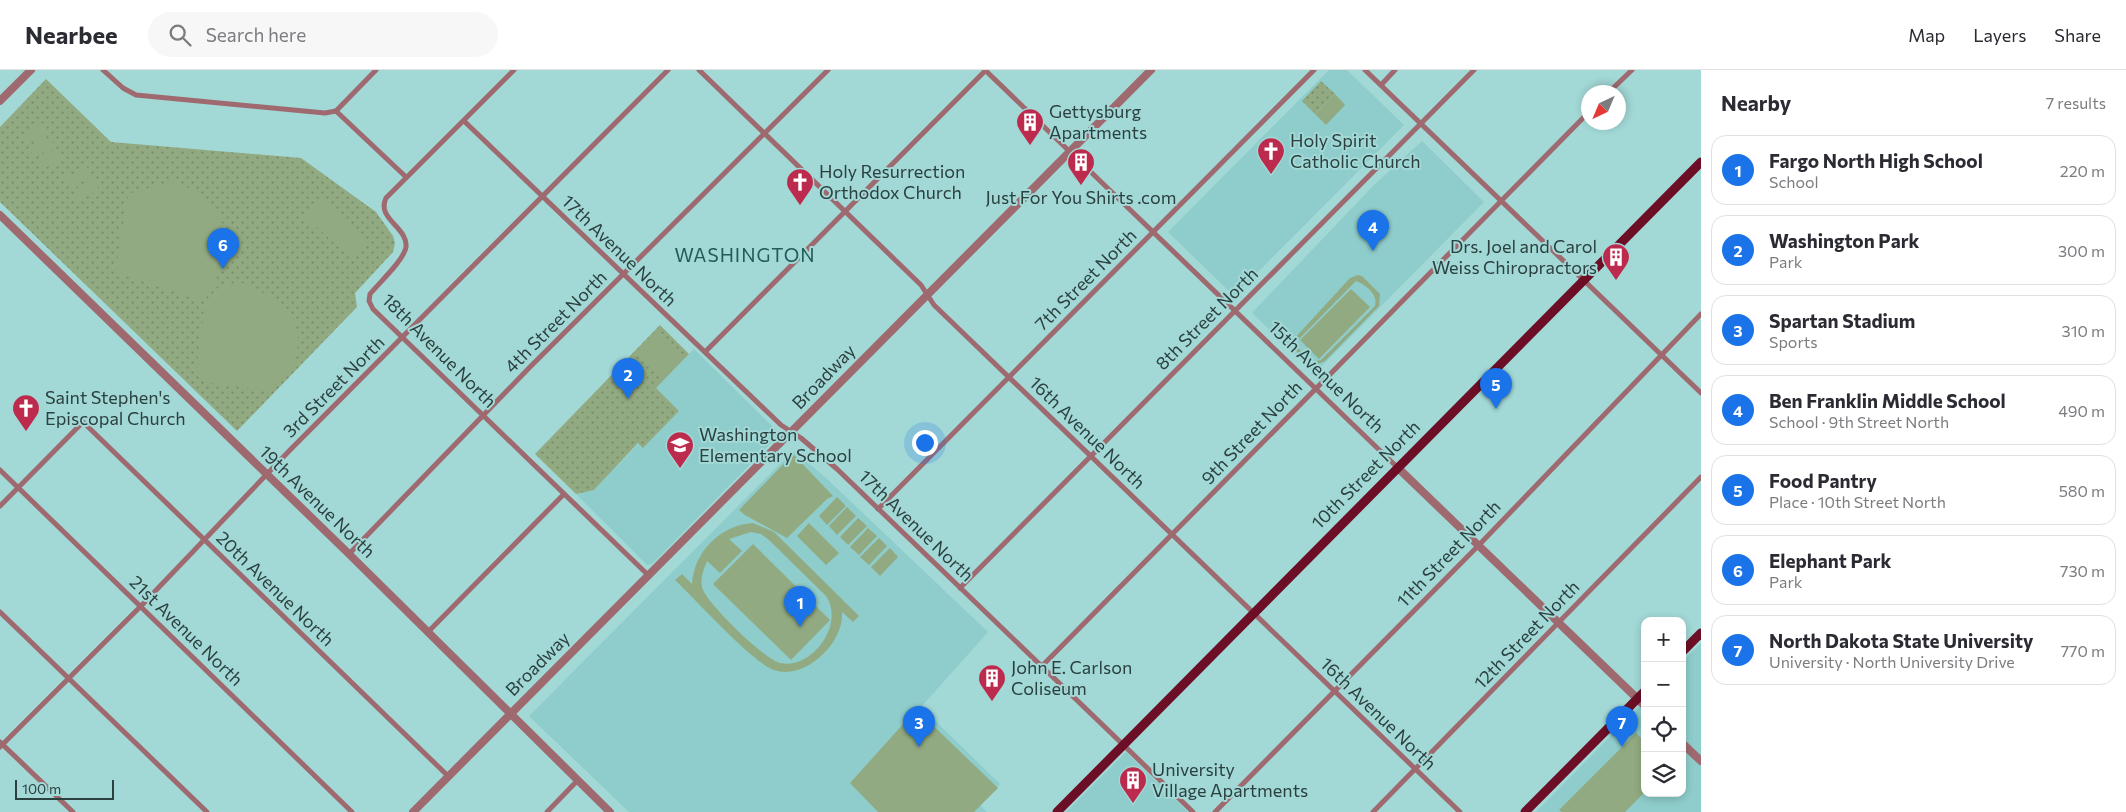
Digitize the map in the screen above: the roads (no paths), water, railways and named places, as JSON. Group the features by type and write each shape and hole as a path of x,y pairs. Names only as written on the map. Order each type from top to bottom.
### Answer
{"main road":[{"name":"10th Street North","path":"1056,812 1701,162"},
{"path":"1686,648 1701,633"},
{"path":"1526,812 1641,694"}],"street":[{"path":"0,101 32,70"},
{"path":"103,70 123,88 136,95 325,113 336,111 376,70"},
{"path":"336,111 406,177 514,70"},
{"name":"3rd Street North","path":"1,744 140,606 267,474 668,70"},
{"name":"16th Avenue North","path":"698,70 927,293 934,305 1460,812"},
{"name":"4th Street North","path":"349,554 623,274 828,70"},
{"path":"704,352 986,70"},
{"name":"15th Avenue North","path":"986,70 1641,702"},
{"name":"Broadway","path":"413,812 647,574 1151,70"},
{"name":"7th Street North","path":"878,509 1314,70"},
{"path":"1365,70 1582,281 1701,393"},
{"path":"1380,85 1395,70"},
{"name":"8th Street North","path":"960,588 1474,70"},
{"path":"1617,85 1632,70"},
{"name":"9th Street North","path":"1041,667 1581,120"},
{"name":"17th Avenue North","path":"464,121 704,352 791,432 837,469 1193,812"},
{"name":"18th Avenue North","path":"406,177 386,198 383,207 402,234 406,247 402,256 370,294 369,301 372,309 647,574"},
{"name":"19th Avenue North","path":"0,216 349,554 610,812"},
{"name":"11th Street North","path":"1215,812 1478,546 1701,314"},
{"name":"20th Avenue North","path":"18,488 82,422 448,776"},
{"name":"21st Avenue North","path":"0,470 352,812"},
{"name":"12th Street North","path":"1373,812 1701,478"},
{"path":"0,506 18,488"},
{"path":"428,632 564,494"},
{"path":"0,612 208,812"},
{"path":"1,744 73,812"},
{"path":"1686,747 1701,761"},
{"path":"547,812 577,781"}],"place":[{"name":"Gettysburg Apartments","path":"1030,146"},
{"name":"Holy Spirit Catholic Church","path":"1271,175"},
{"name":"Just For You Shirts .com","path":"1081,186"},
{"name":"Holy Resurrection Orthodox Church","path":"800,206"},
{"name":"Ben Franklin Middle School","path":"1373,251"},
{"name":"Elephant Park","path":"223,269"},
{"name":"Drs. Joel and Carol Weiss Chiropractors","path":"1616,281"},
{"name":"Washington Park","path":"628,399"},
{"name":"Food Pantry","path":"1496,409"},
{"name":"Saint Stephen's Episcopal Church","path":"26,432"},
{"name":"Washington Elementary School","path":"680,469"},
{"name":"Fargo North High School","path":"800,627"},
{"name":"John E. Carlson Coliseum","path":"992,702"},
{"name":"Spartan Stadium","path":"919,747"},
{"name":"North Dakota State University","path":"1622,747"},
{"name":"University Village Apartments","path":"1133,804"}],"district":[{"name":"WASHINGTON","path":"745,255"}]}
